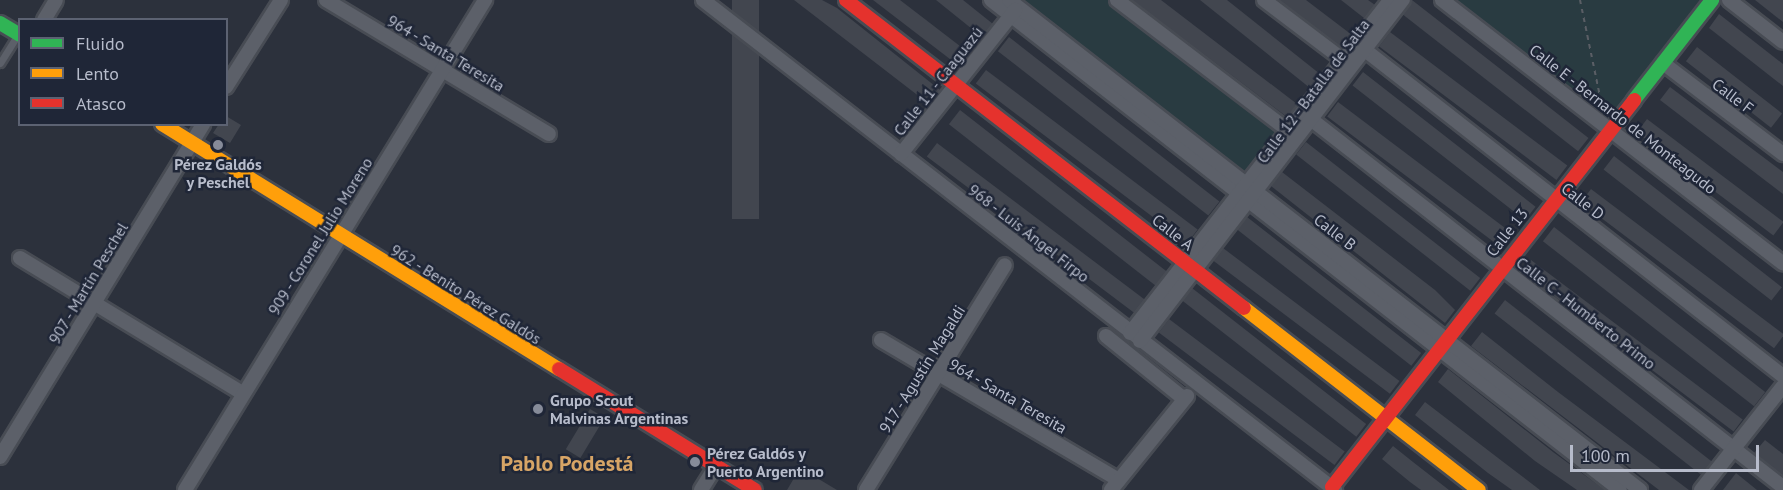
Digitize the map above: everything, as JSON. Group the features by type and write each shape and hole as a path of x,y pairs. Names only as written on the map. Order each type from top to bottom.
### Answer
{"street":[{"path":"45,18 56,0"},
{"path":"228,84 281,0"},
{"name":"964 - Santa Teresita","path":"326,0 549,135"},
{"name":"909 - Coronel Julio Moreno","path":"185,490 440,69 485,0"},
{"name":"968 - Luis Ángel Firpo","path":"703,0 1334,489"},
{"name":"Calle A","path":"846,0 1479,490"},
{"name":"Calle B","path":"991,0 1015,6 1248,194 1443,345 1640,490"},
{"path":"1117,0 1294,135"},
{"path":"1264,0 1347,63"},
{"name":"Calle 12 - Batalla de Salta","path":"1135,337 1294,135 1390,0"},
{"name":"Calle 12 - Batalla de Salta","path":"1294,135 1312,120 1347,63 1365,50 1403,0"},
{"name":"Calle E - Bernardo de Monteagudo","path":"1442,0 1783,264"},
{"name":"Calle 13","path":"1334,489 1501,267 1712,0"},
{"path":"1729,0 1783,42"},
{"name":"Calle 11 - Caaguazú","path":"901,154 1015,6"},
{"path":"0,23 18,33"},
{"name":"Calle D","path":"1365,50 1783,376"},
{"name":"Calle F","path":"1663,63 1783,154"},
{"name":"Calle C - Humberto Primo","path":"1312,120 1783,487"},
{"name":"962 - Benito Pérez Galdós","path":"165,126 755,490"},
{"name":"907 - Martín Peschel","path":"0,457 96,304 202,126"},
{"path":"20,258 243,393"},
{"name":"917 - Agustín Magaldi","path":"866,490 1005,265"},
{"path":"1106,336 1186,397 1115,485"},
{"name":"964 - Santa Teresita","path":"881,340 1115,485"},
{"name":"Calle B","path":"1443,345 1620,490"},
{"path":"1701,490 1783,386"},
{"path":"701,490 716,466"}],"lane":[{"path":"0,63 18,36"}],"path":[{"path":"1580,0 1603,109"}],"shaded area":[{"path":"1009,0 1117,0 1289,131 1247,185"},
{"path":"1454,0 1700,0 1612,113 1598,113"}],"building":[{"path":"732,0 759,0 759,219 732,219"},
{"path":"794,0 822,0 837,8 940,90 929,104"},
{"path":"873,0 900,0 969,53 959,66"},
{"path":"936,0 963,0 993,24 982,37"},
{"path":"1132,0 1161,0 1297,104 1287,117"},
{"path":"1200,0 1227,0 1320,74 1310,88"},
{"path":"1279,0 1306,0 1352,35 1342,47"},
{"path":"1341,0 1368,0 1375,5 1364,18"},
{"path":"1412,0 1589,138 1578,151 1402,13"},
{"path":"1755,0 1783,0 1783,22"},
{"path":"1719,14 1783,64 1783,86 1709,28"},
{"path":"1390,32 1567,166 1556,180 1379,46"},
{"path":"1009,37 1219,201 1208,216 998,51"},
{"path":"1697,47 1782,113 1771,128 1686,61"},
{"path":"986,70 1198,229 1187,243 976,84"},
{"path":"1363,72 1536,207 1525,220 1353,85"},
{"path":"1670,87 1783,172 1783,194 1660,100"},
{"path":"1338,102 1514,234 1503,249 1327,116"},
{"path":"960,110 1166,271 1155,285 949,124"},
{"path":"228,117 241,125 230,143 213,133 218,126 228,126"},
{"path":"1647,119 1783,221 1773,235 1637,133"},
{"path":"1306,142 1480,278 1470,291 1296,155"},
{"path":"937,143 1145,299 1134,313 927,157"},
{"path":"1614,156 1782,287 1771,301 1604,169"},
{"path":"1282,172 1435,290 1455,310 1445,323 1271,186"},
{"path":"1591,189 1783,334 1774,348 1581,203"},
{"path":"1247,217 1421,353 1411,366 1237,230"},
{"path":"1554,227 1765,392 1754,406 1543,241"},
{"path":"1223,248 1399,381 1390,394 1213,261"},
{"path":"1531,260 1743,419 1734,431 1522,272"},
{"path":"1192,288 1366,424 1356,437 1182,301"},
{"path":"1505,300 1711,461 1701,475 1495,313"},
{"path":"1169,319 1345,451 1334,465 1159,333"},
{"path":"1482,332 1689,490 1659,490 1471,346"},
{"path":"1448,369 1605,490 1577,490 1535,461 1438,382"},
{"path":"1425,402 1540,490 1512,490 1488,473 1415,415"},
{"path":"590,409 605,418 580,458 566,449"},
{"path":"1765,440 1783,454 1783,475 1754,453"},
{"path":"1393,446 1449,490 1421,490 1410,482 1382,459"},
{"path":"800,468 812,475 837,490 787,490"},
{"path":"1736,473 1757,490 1723,490"}],"traffic: fast":[{"path":"1634,100 1712,0"},
{"path":"0,23 18,34"}],"traffic: slow":[{"path":"165,126 559,369"},
{"path":"1244,308 1479,490"}],"traffic: jam":[{"path":"846,0 1244,308"},
{"path":"1332,487 1634,100"},
{"path":"559,369 755,490"}],"place":[{"name":"Pérez Galdós y Peschel","path":"218,145"},
{"name":"Grupo Scout Malvinas Argentinas","path":"538,409"},
{"name":"Pérez Galdós y Puerto Argentino","path":"695,462"}],"district":[{"name":"Pablo Podestá","path":"567,464"}]}
